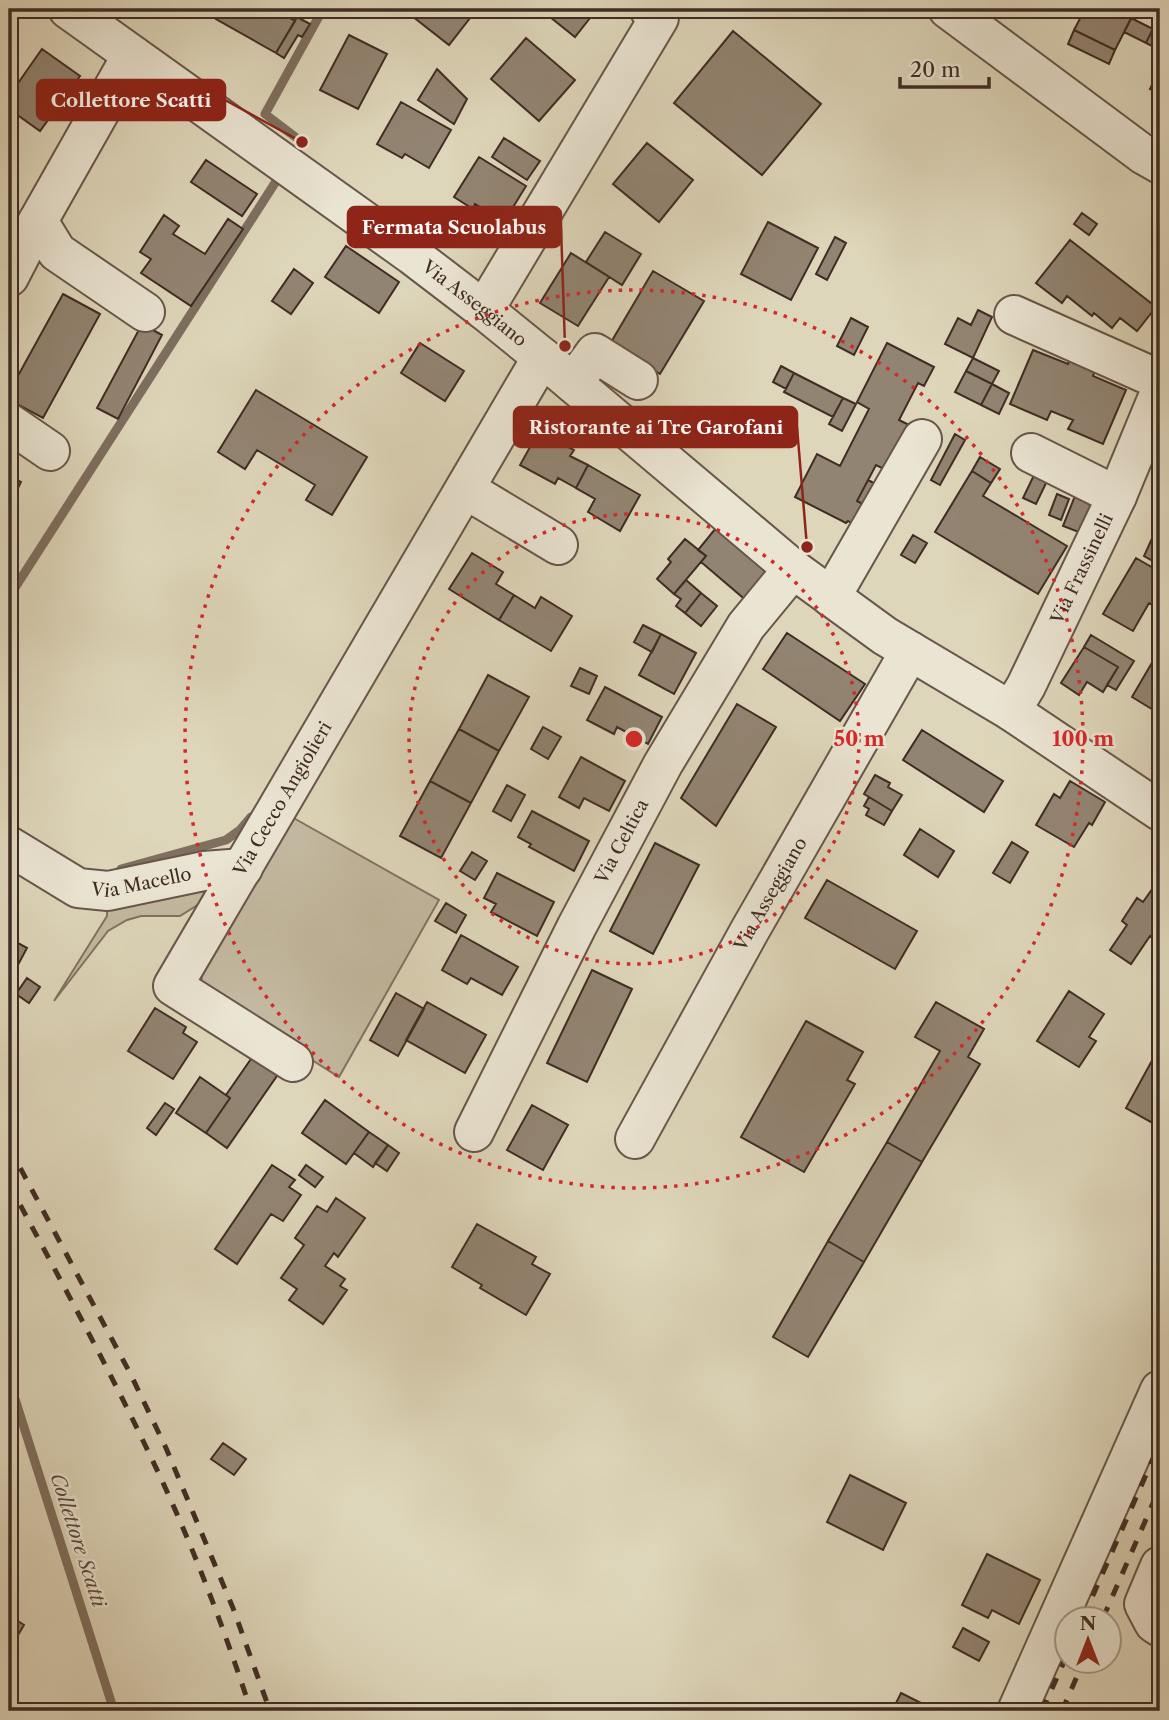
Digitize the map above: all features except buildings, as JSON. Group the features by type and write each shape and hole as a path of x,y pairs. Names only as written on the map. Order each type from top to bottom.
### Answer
{"street":[{"name":"Via Asseggiano","path":"68,9 484,310 793,569 831,597 885,636 1011,711 1160,811"},
{"path":"484,310 659,18 649,9"},
{"path":"948,9 1144,155 1160,164"},
{"path":"9,277 132,55"},
{"path":"38,221 57,252 145,312"},
{"path":"1014,315 1160,380"},
{"path":"573,383 595,353 638,380"},
{"name":"Via Cecco Angiolieri","path":"293,1062 173,986 542,357"},
{"name":"Via Frassinelli","path":"1011,711 1026,687 1156,414"},
{"path":"9,423 50,451"},
{"path":"831,597 922,439"},
{"path":"1031,453 1117,496"},
{"path":"465,489 558,545"},
{"name":"Via Celtica","path":"474,1132 577,926 663,764 746,625 793,569"},
{"name":"Via Asseggiano","path":"635,1139 750,930 910,650"},
{"name":"Via Macello","path":"9,846 78,888 93,890 108,891 204,871 243,868"},
{"path":"1017,1711 1160,1390"},
{"path":"1160,1566 1144,1604 1154,1623 1160,1627"}],"shaded area":[{"path":"290,816 439,900 339,1077 206,993 201,985 203,966"},
{"path":"194,886 205,891 199,904 180,916 141,916 127,920 108,931 54,1001 107,916 107,908"}],"waterway":[{"name":"Collettore Scatti","path":"292,157 302,142 265,114 323,9"},
{"name":"Collettore Scatti","path":"9,597 282,172"},
{"path":"121,869 226,840 240,830 251,817"},
{"name":"Collettore Scatti","path":"9,1380 114,1711"}],"railway":[{"path":"9,1147 130,1373 166,1448 233,1608 270,1711"},
{"path":"9,1184 97,1349 162,1481 204,1578 251,1711"},
{"path":"1089,1604 1160,1443"},
{"path":"1109,1604 1160,1487"},
{"path":"1042,1711 1059,1674"},
{"path":"1062,1711 1078,1674"}],"place":[{"name":"Collettore Scatti","path":"302,142"},
{"name":"Fermata Scuolabus","path":"565,346"},
{"name":"Ristorante ai Tre Garofani","path":"807,547"}]}
